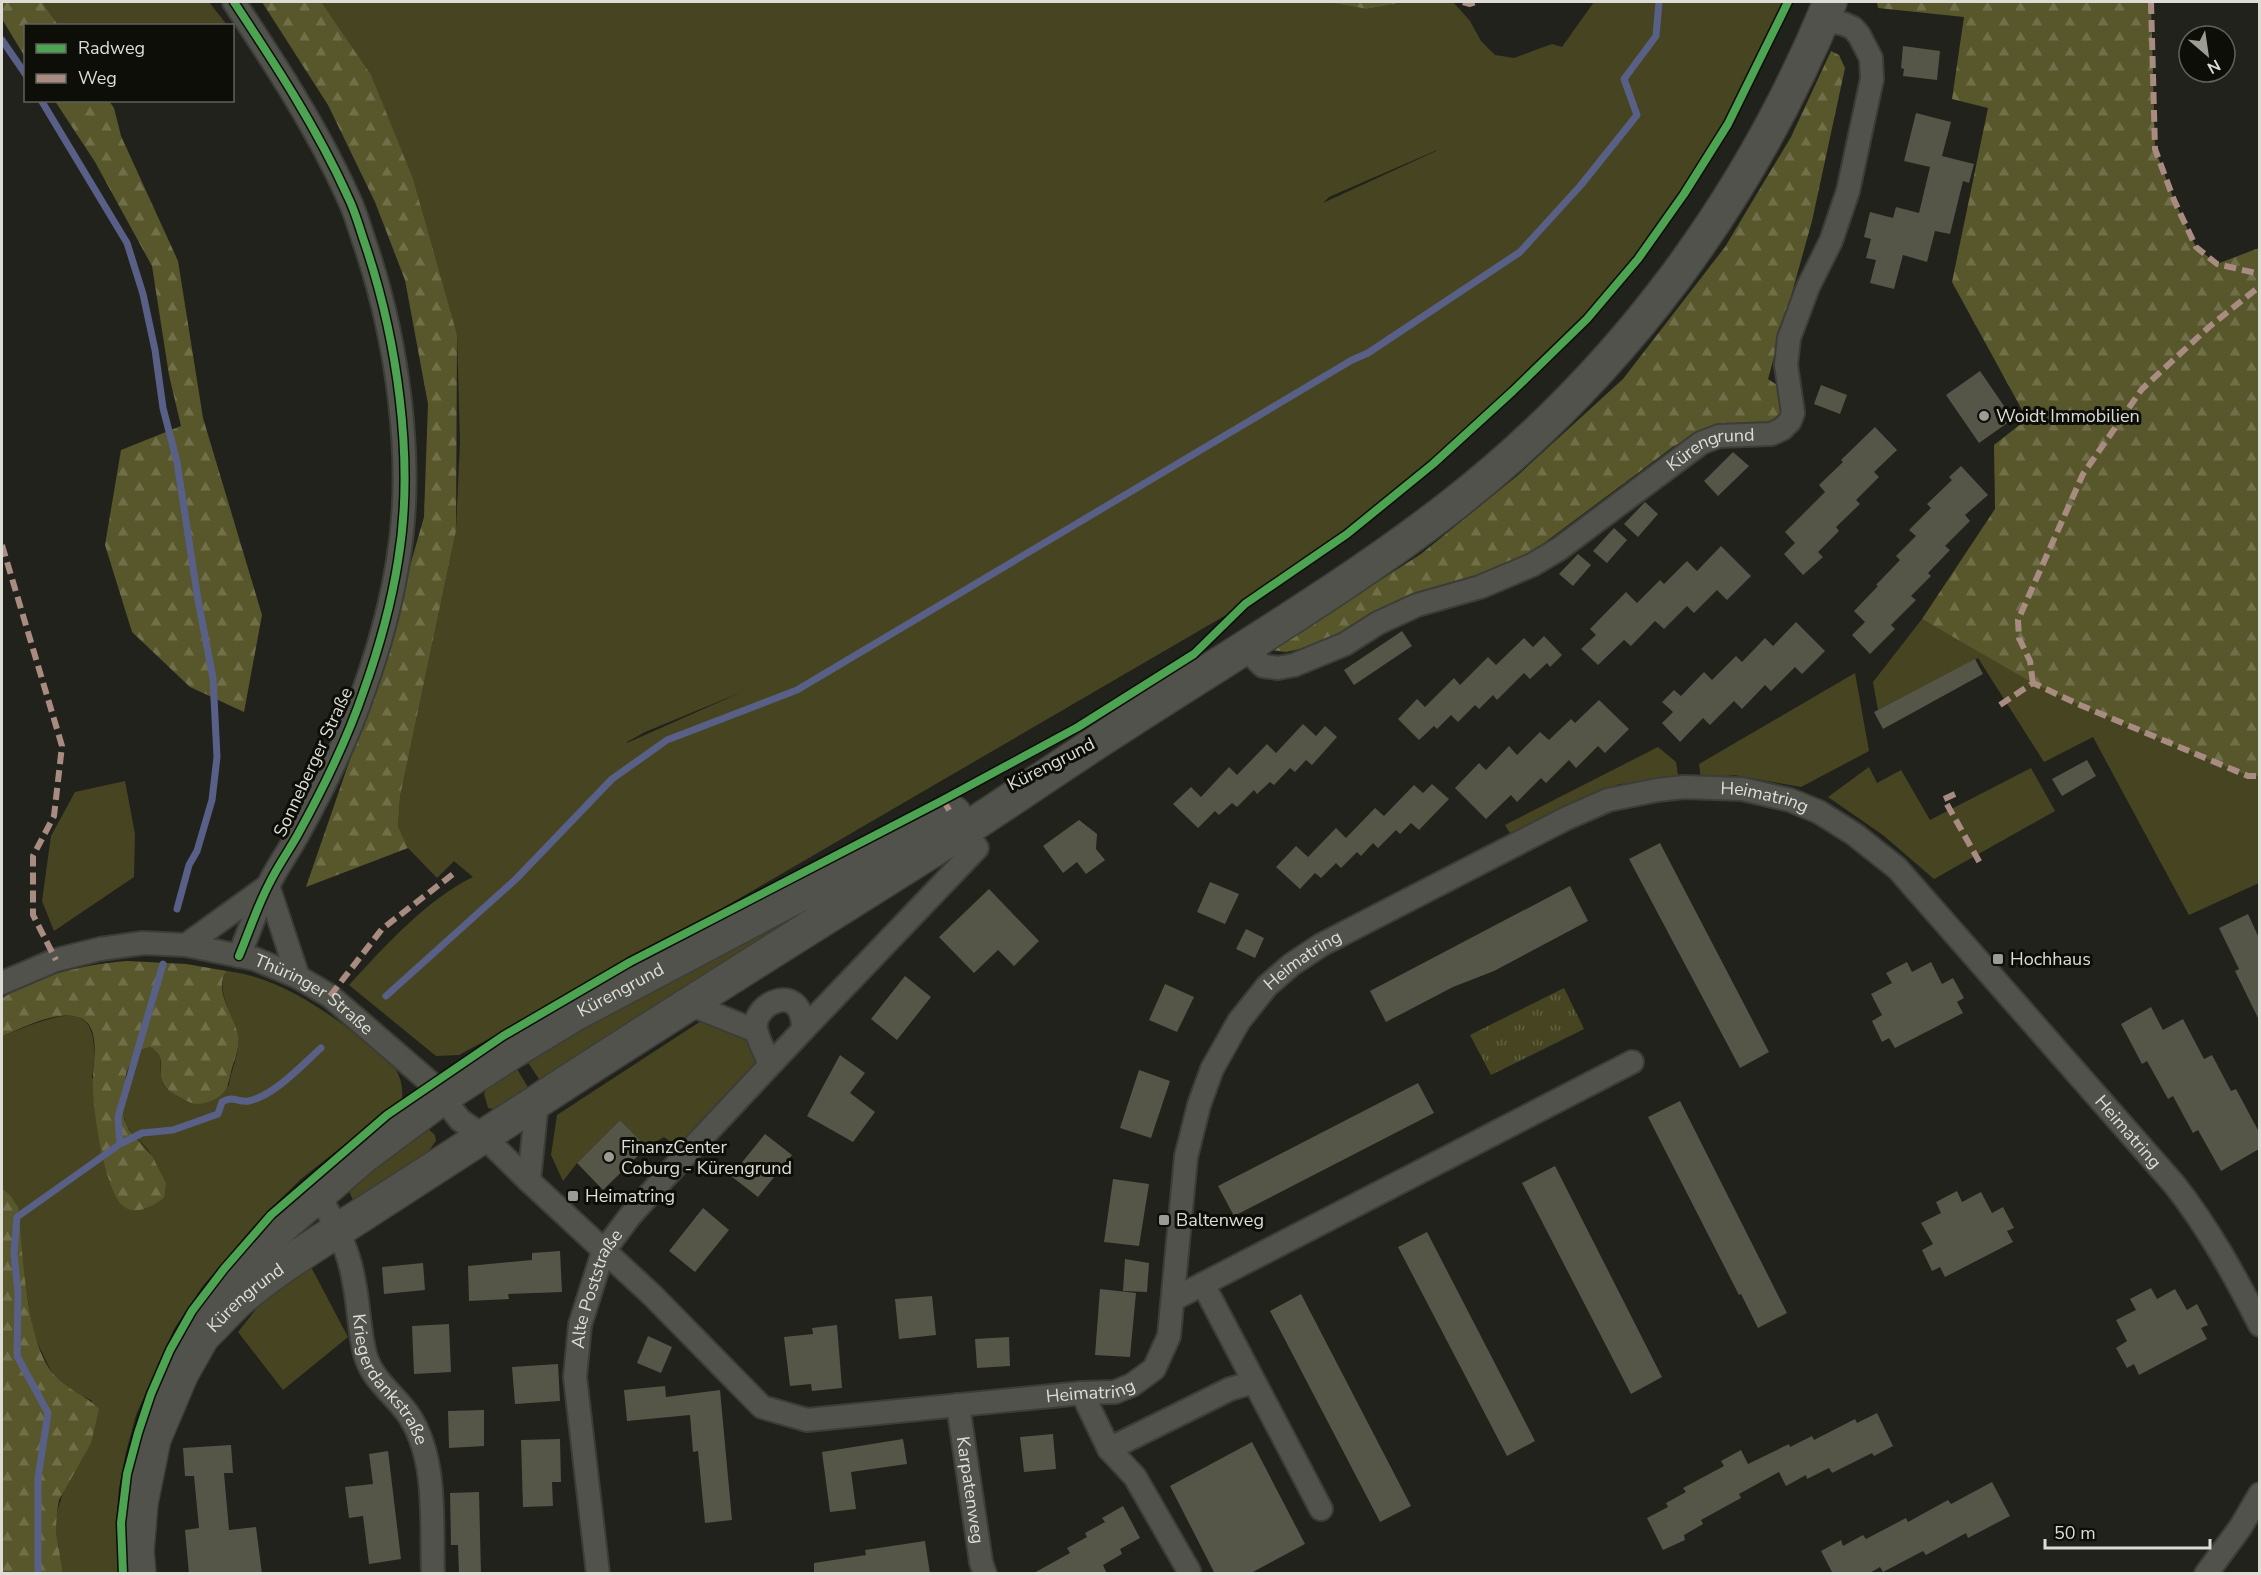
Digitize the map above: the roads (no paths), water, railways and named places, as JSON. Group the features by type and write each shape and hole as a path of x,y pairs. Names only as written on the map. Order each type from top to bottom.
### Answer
{"main road":[{"name":"Kürengrund","path":"139,1574 137,1551 141,1503 154,1439 181,1375 201,1338 234,1281 264,1242 364,1156 443,1097 575,1014 958,822 1110,733 1245,648 1366,569 1455,503 1542,429 1592,380 1672,284 1757,155 1795,81 1826,11"},
{"name":"Kürengrund","path":"201,1338 237,1301 339,1230 689,1004 958,822"}],"street":[{"name":"Sonneberger Straße","path":"234,2 295,98 333,164 350,201 373,268 389,330 397,375 402,435 403,522 398,560 378,648 338,755 297,836 268,886 247,957"},
{"name":"Kürengrund","path":"1245,648 1263,666 1278,668 1294,665 1335,649 1378,623 1417,605 1480,587 1532,565 1559,549 1701,443 1719,436 1771,434 1782,429 1790,421 1793,409 1786,364 1789,338 1808,287 1831,241 1848,191 1872,79 1871,58 1859,35 1853,28 1826,11"},
{"name":"Heimatring","path":"483,1136 603,1252 652,1295 762,1407 807,1420 1082,1393 1115,1392 1149,1375 1169,1336 1186,1157 1199,1105 1212,1069 1239,1022 1267,986 1291,965 1321,945 1560,821 1608,800 1657,789 1684,787 1742,789 1790,800 1819,812 1854,834 1897,868 2174,1184 2195,1211 2242,1289 2259,1325"},
{"name":"Alte Poststraße","path":"597,1574 575,1377 580,1325 603,1252 645,1199 977,848 958,822"},
{"name":"Sonneberger Straße","path":"186,945 268,886"},
{"path":"268,886 297,977"},
{"name":"Thüringer Straße","path":"2,983 56,960 100,949 143,944 186,945 247,957 297,977 330,996 432,1084 443,1097 468,1112 483,1136"},
{"path":"770,1065 756,1031 756,1021 766,1007 788,1000 795,1004 803,1017 803,1030"},
{"path":"689,1004 756,1031"},
{"path":"1174,1299 1632,1062"},
{"path":"529,1181 537,1101"},
{"name":"Kriegerdankstraße","path":"318,1194 339,1230 354,1279 365,1355 374,1376 409,1416 418,1434 429,1470 433,1574"},
{"path":"1203,1284 1321,1509"},
{"path":"1109,1449 1230,1389 1254,1382"},
{"path":"1082,1393 1109,1449 1135,1477 1189,1571"},
{"name":"Karpatenweg","path":"958,1405 981,1562 985,1574"},
{"path":"2206,1574 2240,1528 2259,1494"}],"waterway":[{"path":"386,996 516,879 612,779 667,740 797,690 1352,360 1368,353 1520,252 1581,185 1637,115 1624,79 1656,36 1659,2"},
{"path":"2,40 24,72"},
{"path":"42,102 127,243 143,294 155,350 163,408 177,462 198,600 213,678 217,757 212,800 197,851 189,865 177,909"},
{"path":"120,1144 118,1117 163,964"},
{"path":"38,1574 38,1478 48,1413 17,1356 18,1292 14,1254 17,1217 120,1144 142,1133 173,1130 218,1114 222,1102 226,1100 249,1101 269,1093 288,1079 321,1048"}],"place":[{"name":"Woidt Immobilien","path":"1984,416"},
{"name":"Hochhaus","path":"1998,959"},
{"name":"FinanzCenter Coburg - Kürengrund","path":"609,1157"},
{"name":"Heimatring","path":"573,1196"},
{"name":"Baltenweg","path":"1164,1220"}]}
